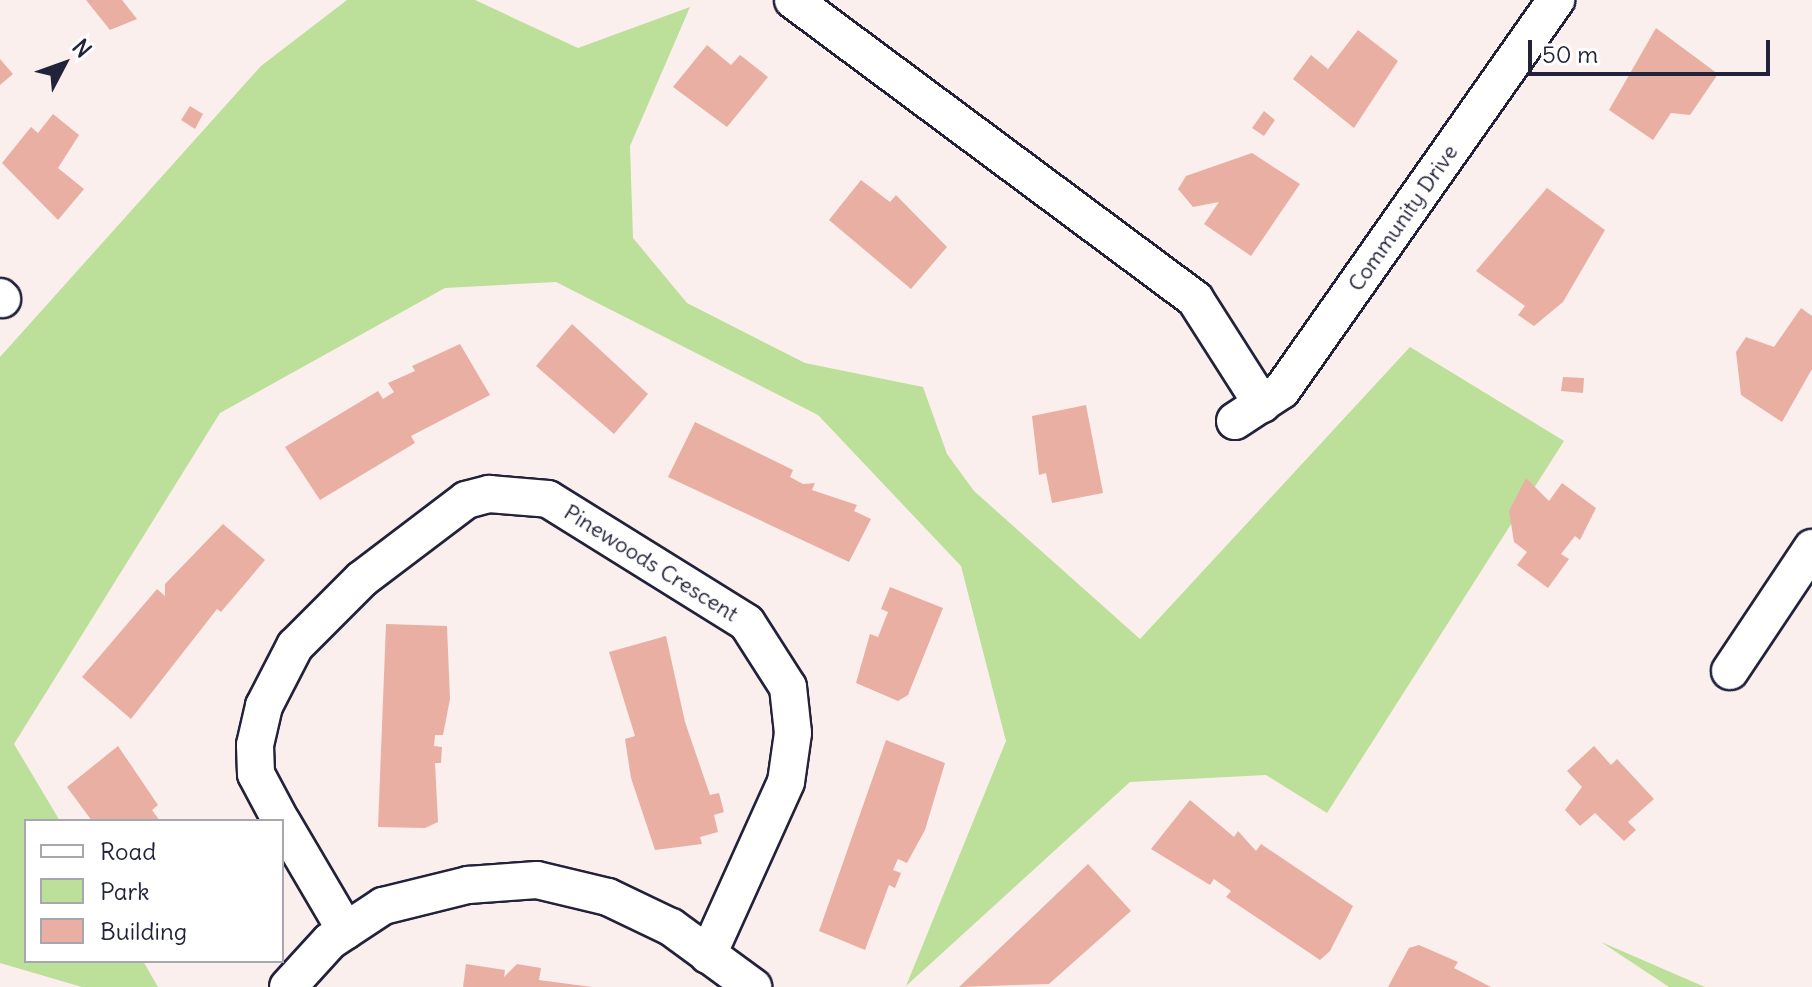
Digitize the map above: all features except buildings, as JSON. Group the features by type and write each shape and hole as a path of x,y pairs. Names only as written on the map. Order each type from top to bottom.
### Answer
{"street":[{"name":"Community Drive","path":"793,0 1195,299 1249,412 1282,390 1556,0"},
{"name":"Pinewoods Crescent","path":"280,819 256,774 255,745 264,706 295,646 362,579 466,500 489,494 548,499 747,623 788,687 793,733 786,782 708,955"},
{"path":"1730,671 1812,548"},
{"name":"Pinewoods Crescent","path":"284,825 346,931"},
{"path":"288,987 346,931 383,906 468,885 537,880 608,897 708,955 753,987"}],"green space":[{"path":"347,0 475,0 578,48 690,7 630,146 633,238 687,303 805,363 923,387 947,454 974,491 1140,639 1410,347 1564,441 1327,813 1266,775 1130,782 906,986 1006,741 961,566 818,415 556,282 445,288 220,413 14,744 59,819 24,819 24,963 144,963 158,987 82,987 0,963 0,357 261,66"},
{"path":"1601,942 1705,987 1669,987"}]}
